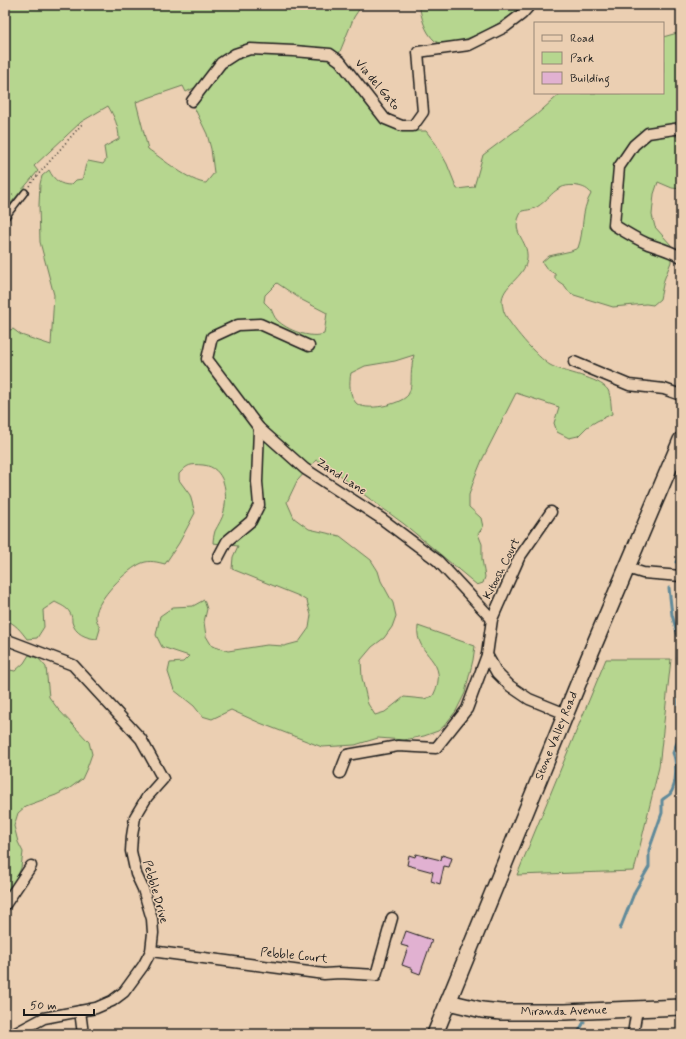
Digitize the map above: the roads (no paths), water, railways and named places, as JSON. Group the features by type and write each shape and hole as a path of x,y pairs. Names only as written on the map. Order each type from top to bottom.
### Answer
{"street":[{"name":"Via del Gato","path":"192,101 221,63 235,54 250,49 330,54 340,61 385,119 402,126 413,126 423,112 418,52 469,45 505,27 522,14 530,5"},
{"path":"681,128 648,133 634,145 619,167 614,225 627,233 681,257"},
{"name":"Zand Lane","path":"309,346 260,324 238,325 212,337 207,359 259,428 305,469 382,519 438,561 492,619"},
{"path":"574,362 629,385 664,389 681,395"},
{"path":"218,558 227,541 251,521 259,505 257,482 259,428"},
{"name":"Stone Valley Road","path":"435,1034 566,714 681,440"},
{"name":"Kitoosh Court","path":"340,773 347,755 398,746 436,748 467,709 487,655 492,619 519,558 551,512"},
{"path":"627,568 643,573 681,576"},
{"name":"Pebble Drive","path":"5,639 73,665 141,740 163,779 148,797 135,818 132,836 131,851 136,874 143,889 152,919 153,933 151,951 137,976 124,992 107,1004 80,1012 44,1018 14,1034"},
{"path":"487,655 498,673 510,686 529,700 566,714"},
{"path":"5,906 31,866"},
{"name":"Pebble Court","path":"151,951 324,974 340,973 376,975 392,918"},
{"name":"Miranda Avenue","path":"448,1002 482,1010 500,1012 681,1007"},
{"path":"633,1034 637,1009"},
{"path":"80,1012 83,1034"}],"lane":[{"path":"5,218 25,192"}],"waterway":[{"path":"676,562 680,553 681,542"},
{"path":"669,588 672,615 680,642 678,658 681,664"},
{"path":"620,929 635,891 649,867 649,850 662,813 662,800 670,794 674,785 676,768 673,753 678,740 679,686 681,680"},
{"path":"577,1034 584,1022"}]}
